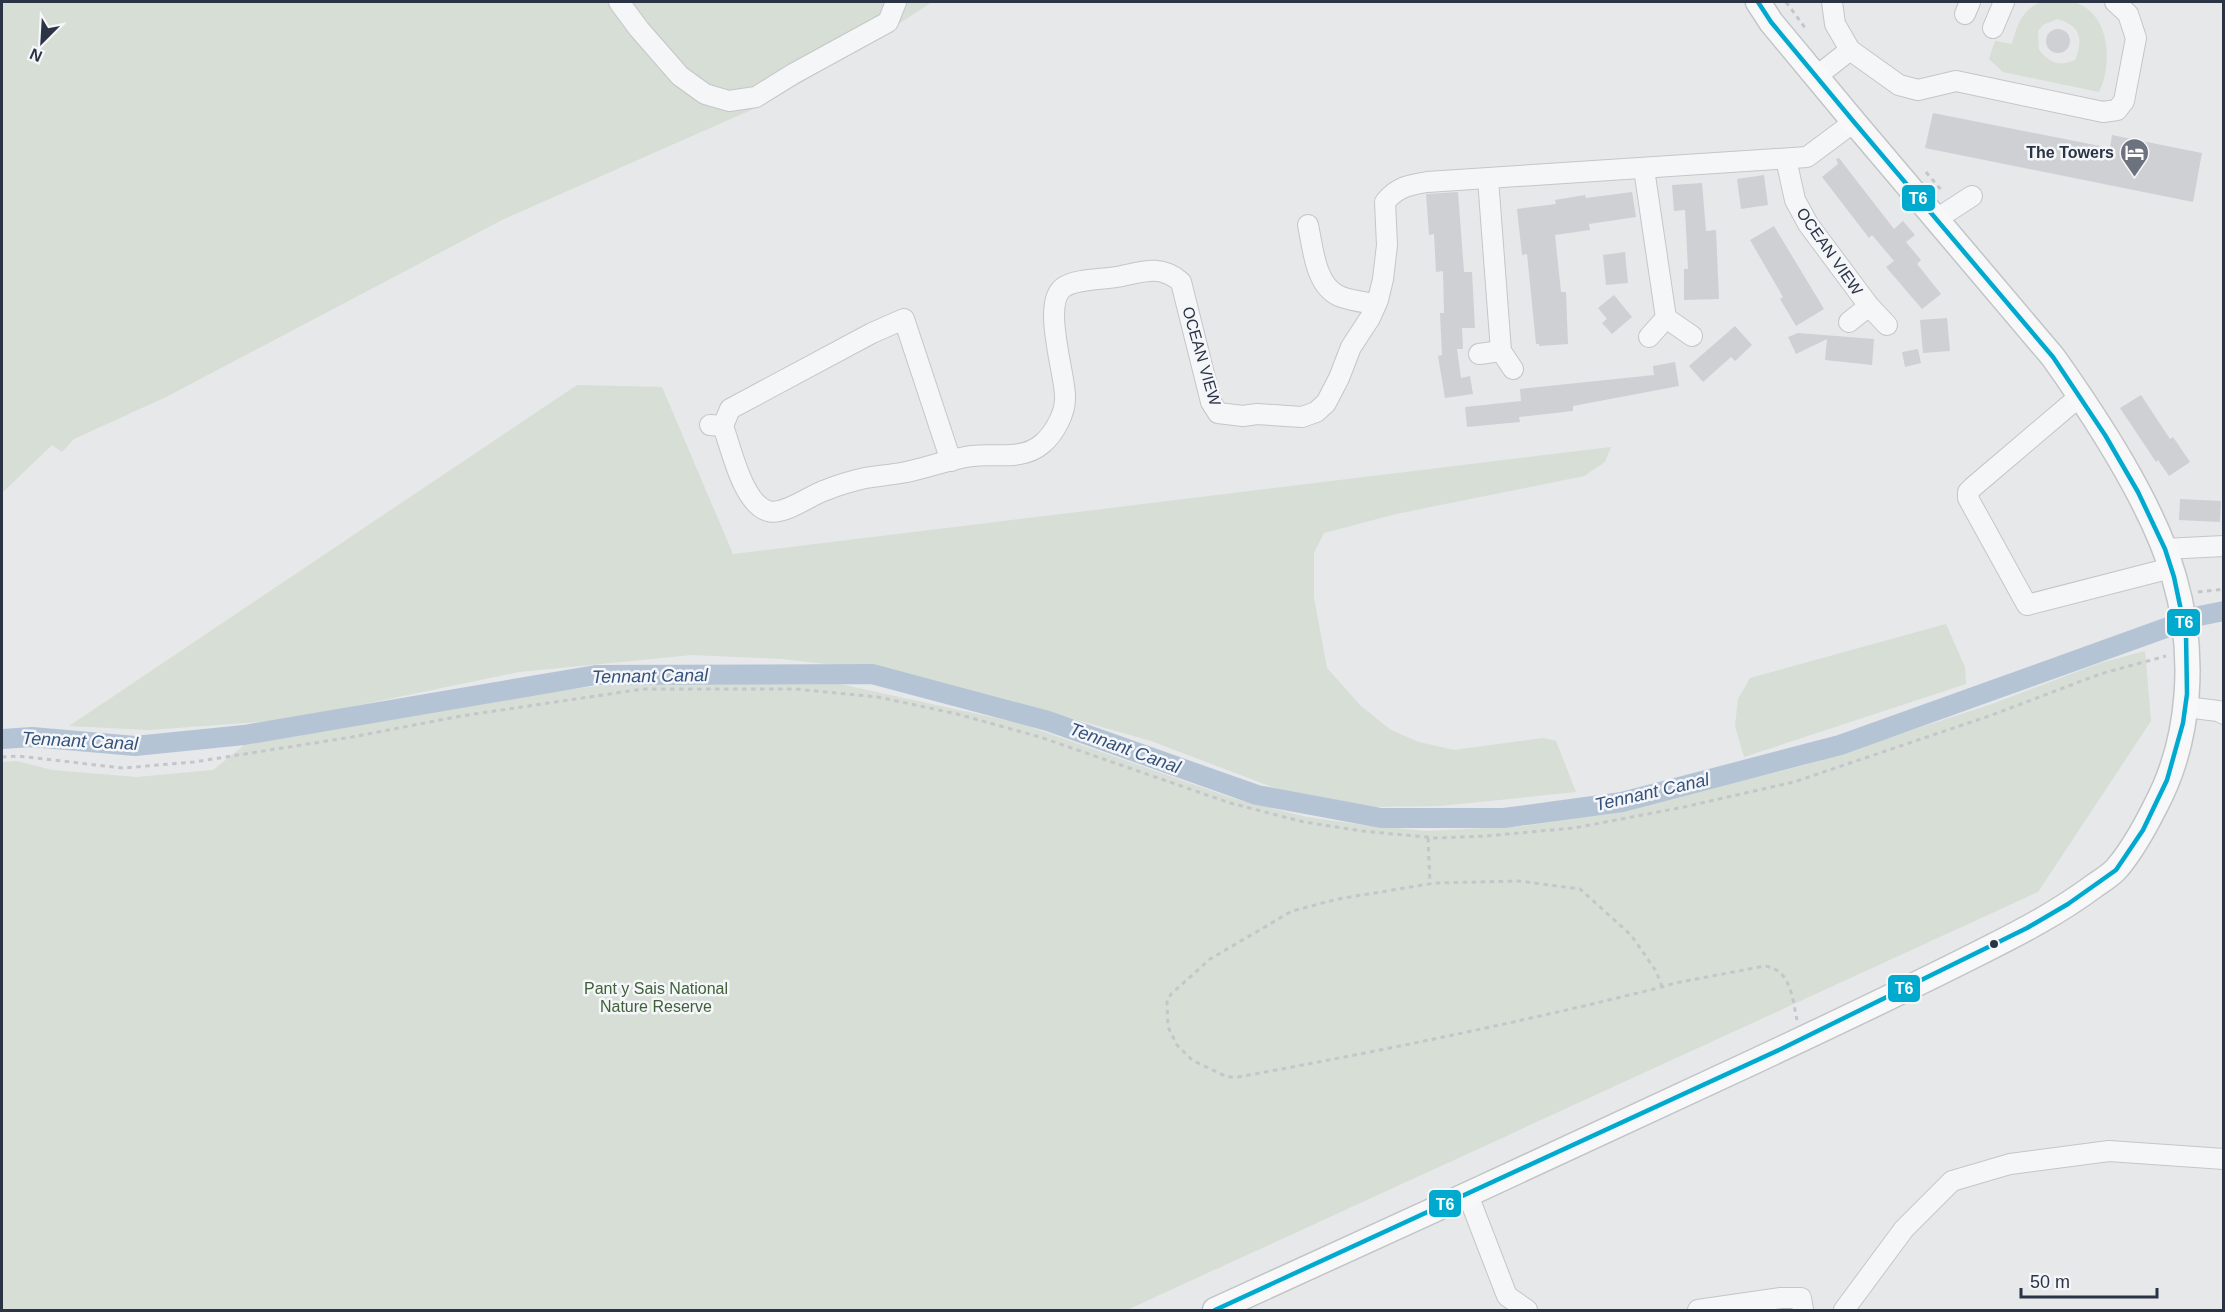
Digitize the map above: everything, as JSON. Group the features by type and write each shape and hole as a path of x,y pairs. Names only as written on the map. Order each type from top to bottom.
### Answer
{"main road":[{"path":"1215,1311 1802,1039 2044,921 2117,869 2144,827 2168,783 2179,746 2186,706 2188,680 2183,612 2168,559 2137,492 2080,396 2053,357 1854,123 1758,2"}],"street":[{"path":"619,2 680,76 705,94 729,101 756,97 888,22 896,2"},
{"path":"1832,2 1835,24 1850,50 1899,85 1918,90 1956,81 2103,112 2117,110 2124,101 2136,38 2128,14 2115,2"},
{"path":"1993,28 2004,2"},
{"path":"1817,76 1850,50"},
{"name":"OCEAN VIEW","path":"951,461 904,319 872,333 730,409 716,425 754,503 766,511 778,513 824,490 864,478 901,473 972,456 1011,456 1027,452 1041,445 1053,431 1066,398 1054,312 1055,297 1064,287 1087,280 1117,277 1148,270 1172,274 1181,282 1211,402 1218,413 1243,416 1257,414 1302,417 1316,412 1326,403 1351,347 1371,318 1383,279 1387,245 1385,202 1394,192 1405,186 1427,182 1807,157 1854,123"},
{"name":"OCEAN VIEW","path":"1786,159 1794,200 1808,224 1869,306 1887,325"},
{"path":"1644,169 1666,318 1692,336"},
{"path":"1488,179 1501,351 1513,369"},
{"path":"1935,220 1964,201"},
{"path":"1308,225 1317,268 1330,289 1344,297 1376,304"},
{"name":"OCEAN VIEW","path":"1849,322 1869,306"},
{"path":"1649,337 1666,318"},
{"path":"1479,354 1501,351"},
{"path":"2080,396 1968,492 1968,498 2027,605 2168,559 2223,546"},
{"path":"2186,706 2218,711 2223,714"},
{"path":"1844,1311 1904,1229 1952,1181 2010,1164 2109,1151 2223,1159"},
{"path":"1468,1195 1507,1296 1527,1311"},
{"path":"1698,1311 1763,1306 1781,1298 1801,1298 1803,1311"}],"path":[{"path":"1786,2 1811,34"},
{"path":"1926,171 1964,201"},
{"path":"2,757 18,756 123,768 182,763 256,753 461,716 643,689 795,689 878,697 957,714 1040,737 1230,803 1304,822 1362,831 1428,837 1486,836 1574,828 1684,807 1794,782 1992,715 2100,674 2155,658 2186,652"},
{"path":"1428,837 1430,884"},
{"path":"1662,987 1656,971 1631,934 1580,889 1519,881 1430,884 1338,899 1292,911 1230,946 1198,968 1171,994 1167,1002 1168,1027 1177,1045 1192,1060 1227,1077 1238,1077 1403,1047 1532,1019 1662,987 1765,966 1776,968 1785,975 1802,1039"}],"green space":[{"path":"2051,1 2072,2 2087,9 2096,18 2106,41 2107,54 2106,68 2099,92 2003,72 1989,59 1995,41 2012,44 2022,18 2036,4","holes":["2057,19 2071,25 2078,34 2079,46 2075,60 2059,63 2051,61 2039,50 2038,31 2043,25"]},
{"path":"2,2 932,2 767,103 502,220 166,397 74,439 62,452 52,445 2,493"},
{"path":"577,385 662,387 733,554 1611,447 1605,462 1584,476 1396,514 1324,533 1314,553 1314,598 1327,668 1361,706 1391,730 1419,742 1454,750 1543,738 1556,741 1576,792 1440,806 1371,807 1301,798 1151,741 1032,707 883,671 783,659 692,655 519,672 288,720 149,730 69,726"},
{"path":"1946,624 1965,667 1966,684 1744,757 1735,726 1738,699 1750,678"},
{"name":"Pant y Sais National Nature Reserve","path":"2145,651 2151,721 2038,892 1127,1310 2,1310 2,762 17,761 52,770 137,777 213,770 248,742 495,698 615,684 840,684 1019,723 1232,798 1307,817 1427,831 1525,826 1610,813 1805,765 1992,704 2100,663"}],"building":[{"path":"2058,29 2063,30 2069,36 2069,46 2063,52 2058,53 2053,52 2047,46 2046,41 2047,36 2053,30"},
{"name":"The Towers","path":"1933,113 2110,148 2112,135 2202,153 2193,202 1925,148"},
{"path":"1839,158 1894,229 1903,221 1915,235 1906,242 1921,260 1917,264 1941,294 1922,309 1886,267 1894,261 1872,235 1869,238 1822,177 1838,164 1836,159"},
{"path":"1764,175 1768,205 1741,209 1737,179"},
{"path":"1702,183 1706,231 1716,230 1719,299 1684,300 1684,269 1688,269 1685,210 1674,211 1672,185"},
{"path":"1458,192 1464,272 1472,272 1475,328 1462,328 1463,349 1457,349 1461,378 1470,376 1473,394 1445,398 1438,356 1442,355 1440,313 1444,313 1443,271 1436,272 1434,234 1429,235 1426,194"},
{"path":"1632,192 1636,217 1589,224 1590,230 1555,235 1561,292 1566,292 1568,344 1539,346 1536,344 1527,254 1522,255 1517,209 1556,204 1555,200 1585,195 1586,198"},
{"path":"1774,226 1824,309 1796,326 1780,299 1783,297 1750,240"},
{"path":"1625,252 1628,283 1606,285 1603,255"},
{"path":"1614,295 1632,317 1612,334 1602,323 1607,319 1598,308"},
{"path":"1947,318 1950,351 1923,353 1920,320"},
{"path":"1735,326 1752,345 1735,361 1731,357 1703,382 1689,366"},
{"path":"1798,333 1874,339 1872,365 1825,360 1827,339 1796,354 1788,337"},
{"path":"1918,349 1921,363 1905,367 1902,352"},
{"path":"1675,362 1679,386 1573,406 1573,411 1519,417 1520,422 1467,427 1465,407 1521,401 1520,389 1654,375 1653,366"},
{"path":"2141,395 2170,439 2173,437 2190,462 2169,476 2158,460 2156,462 2120,408"},
{"path":"2180,499 2221,501 2220,522 2179,520"}],"waterway":[{"name":"Tennant Canal","path":"2,739 32,737 135,746 244,735 596,675 872,674 1048,721 1257,795 1381,818 1504,818 1622,802 1840,745 2199,616 2224,611"}],"transit line":[{"name":"T6","path":"1215,1310 1781,1049 2027,928 2068,904 2116,870 2143,830 2167,780 2183,723 2187,694 2186,634 2174,577 2165,549 2138,492 2105,435 2053,357 1854,122 1771,22 1758,2"}],"place":[{"name":"The Towers","path":"2135,178"}]}
